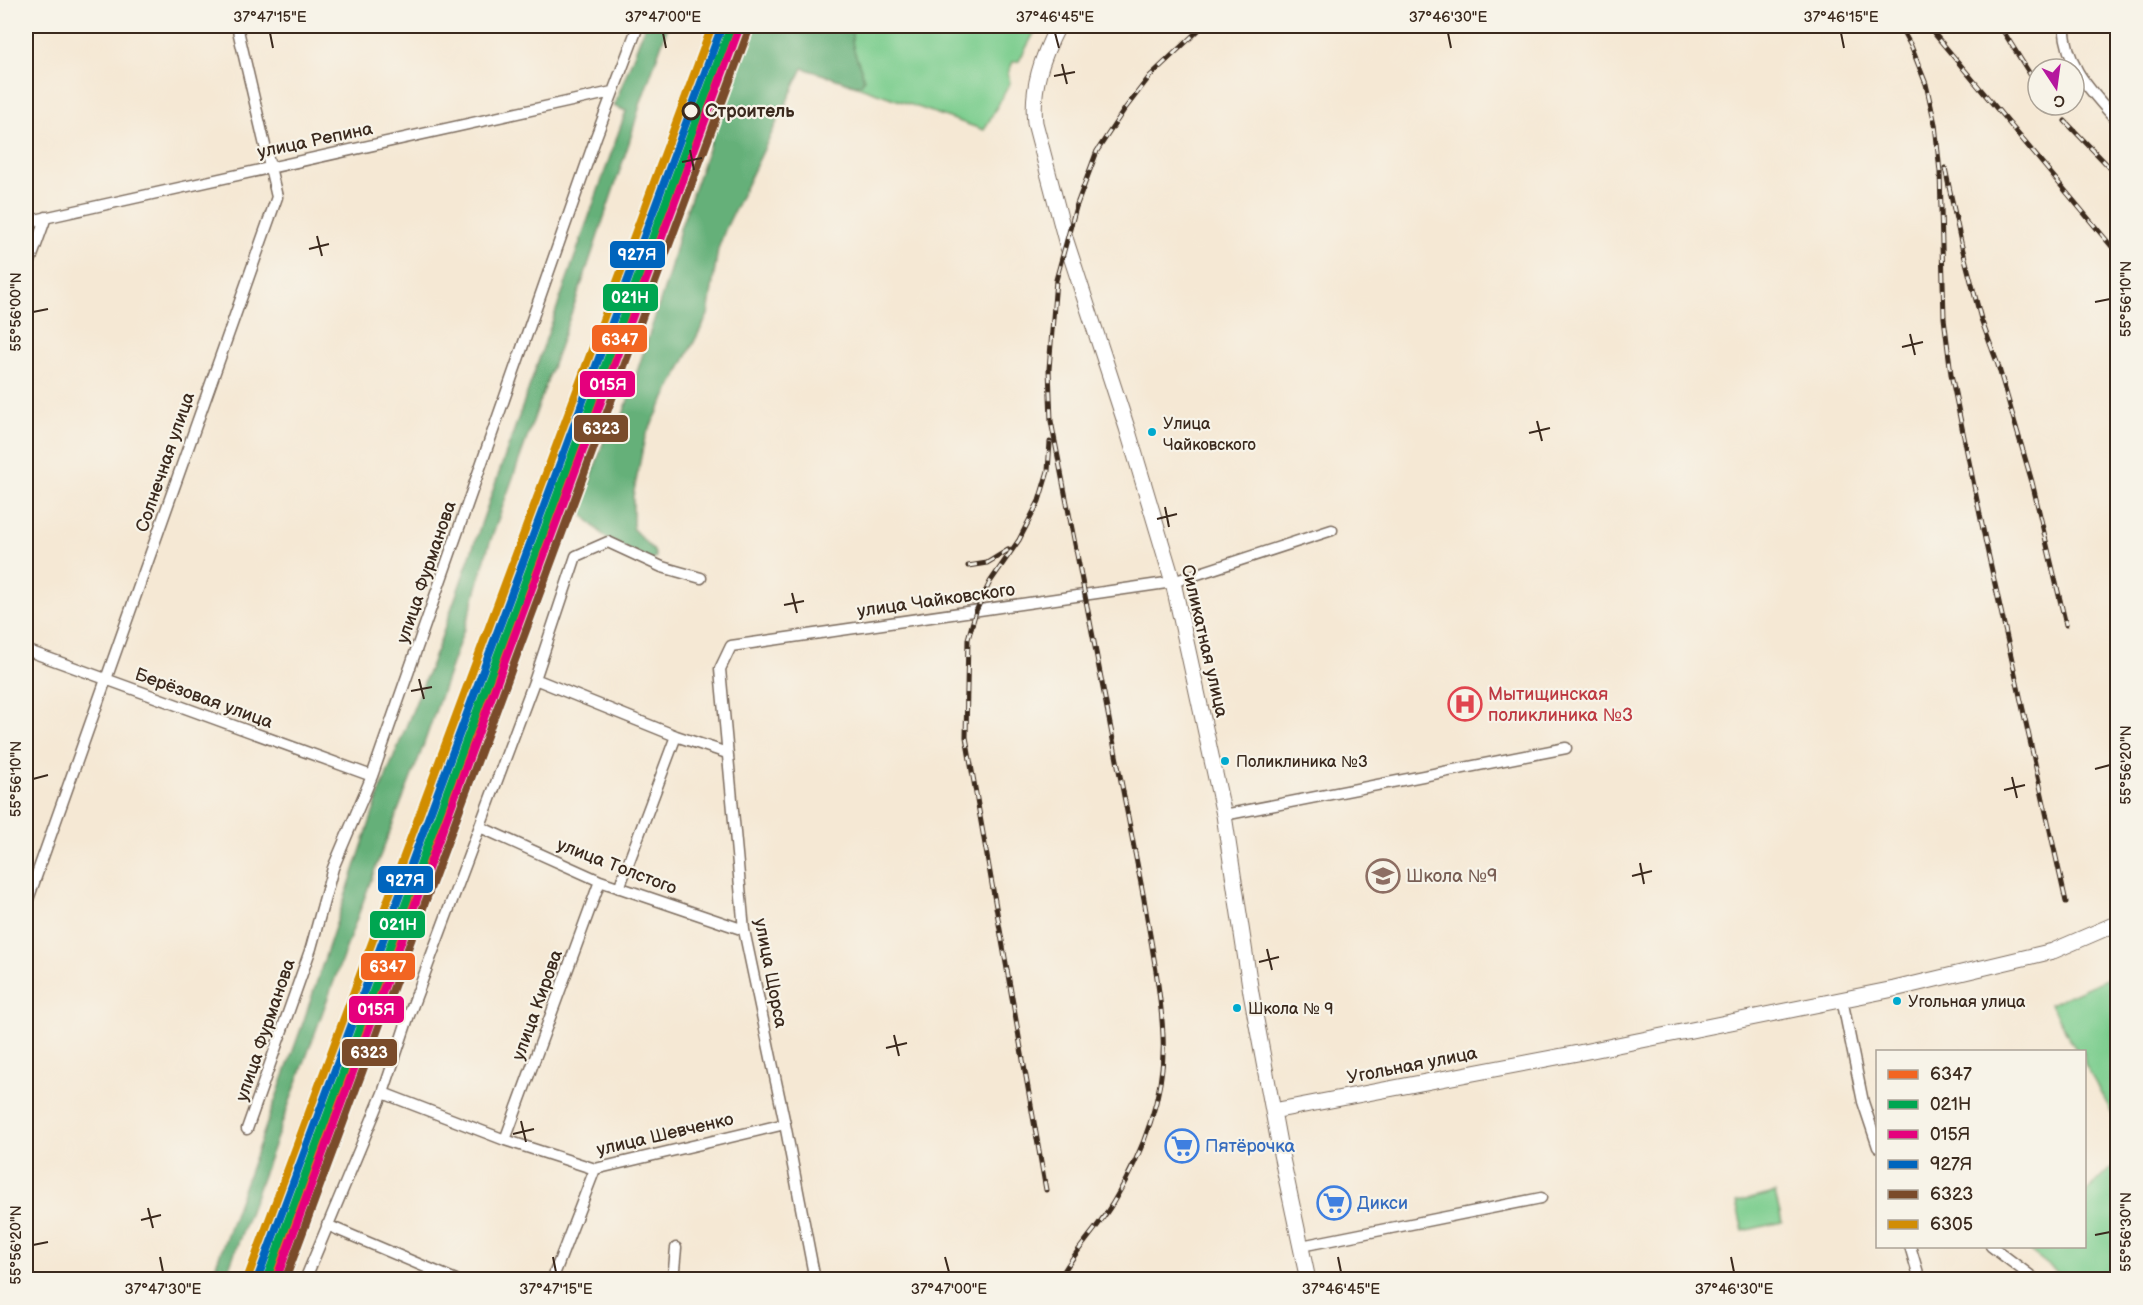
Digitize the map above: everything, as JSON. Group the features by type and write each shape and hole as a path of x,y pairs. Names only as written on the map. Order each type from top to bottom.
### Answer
{"street":[{"name":"Солнечная улица","path":"26,904 277,197 237,26"},
{"name":"улица Фурманова","path":"247,1130 311,948 333,868 372,776 612,92 638,26"},
{"name":"Силикатная улица","path":"1058,26 1043,60 1035,87 1033,104 1039,142 1066,241 1127,428 1173,582 1224,815 1251,993 1308,1280"},
{"path":"2064,26 2068,52 2076,70 2118,122"},
{"name":"улица Репина","path":"26,222 270,166 612,92"},
{"path":"26,273 46,217"},
{"path":"1173,582 1332,530"},
{"path":"305,1280 383,1094 408,1018 535,678 576,556 608,542 662,567 701,578"},
{"name":"улица Чайковского","path":"720,669 730,646 1173,582"},
{"name":"Берёзовая улица","path":"26,650 372,776"},
{"name":"улица Щорса","path":"720,669 744,930 815,1280"},
{"path":"535,678 676,736 727,753"},
{"path":"619,888 676,736"},
{"path":"1224,815 1566,748"},
{"name":"улица Толстого","path":"480,827 600,881 744,930"},
{"name":"улица Кирова","path":"505,1140 600,881"},
{"name":"Угольная улица","path":"1273,1111 1578,1053 1894,989 2053,951 2118,923"},
{"path":"1842,999 1863,1102 1876,1141"},
{"name":"улица Шевченко","path":"383,1094 505,1140 595,1169 785,1124"},
{"path":"552,1280 595,1169"},
{"path":"1301,1246 1542,1198"},
{"path":"327,1225 456,1280"},
{"path":"673,1280 676,1248"},
{"path":"1911,1248 1920,1280"},
{"path":"1994,1248 2036,1280"}],"green space":[{"path":"645,26 668,26 582,283 488,548 471,609 420,755 375,869 225,1279 211,1279 304,1020 381,789 438,647 626,111 614,106"},
{"path":"756,26 854,26 853,46 864,79 861,84 855,85 803,68 725,230 718,249 708,315 645,437 633,496 633,529 654,551 656,557 652,561 608,540 580,512 609,425 622,418 669,274 680,229 732,81"},
{"name":"Строитель","path":"786,26 1038,26 1019,61 1013,62 1008,73 1010,83 984,130 776,58"},
{"path":"2117,974 2117,1122 2086,1066 2086,1050 2076,1050 2050,1004"},
{"path":"2117,1162 2117,1279 2066,1279 2026,1248 2086,1248 2086,1192"},
{"path":"1775,1193 1782,1222 1743,1231 1736,1202"}],"railway":[{"path":"1059,1280 1114,1201 1143,1143 1161,1079 1163,1036 1158,984 1144,899 1051,421 1049,369 1056,280 1076,207 1097,151 1150,76 1203,26"},
{"path":"1900,26 1911,46 1926,84 1935,124 1940,172 1944,318 1951,374 1986,544 2066,902"},
{"path":"1928,26 2118,254"},
{"path":"2000,26 2026,68"},
{"path":"2065,121 2118,176"},
{"path":"1945,168 1981,319 1998,365 2032,482 2066,625"},
{"path":"1046,1190 966,737 968,639 976,611 990,582 1019,540 1039,501 1048,471 1050,442"},
{"path":"968,566 987,563 1008,550"}],"transit line":[{"name":"6305","path":"249,1274 712,26"},
{"name":"927Я","path":"258,1277 722,26"},
{"name":"021Н","path":"266,1280 731,26"},
{"name":"6347","path":"272,1280 632,306 738,26"},
{"name":"015Я","path":"276,1280 739,29"},
{"name":"6323","path":"285,1280 748,32"}],"place":[{"name":"Строитель","path":"691,111"},
{"name":"Улица Чайковского","path":"1152,432"},
{"name":"Мытищинская поликлиника №3","path":"1465,704"},
{"name":"Поликлиника №3","path":"1225,761"},
{"name":"Школа №9","path":"1383,876"},
{"name":"Угольная улица","path":"1897,1001"},
{"name":"Школа № 9","path":"1237,1008"},
{"name":"Пятёрочка","path":"1182,1146"},
{"name":"Дикси","path":"1334,1203"}]}
